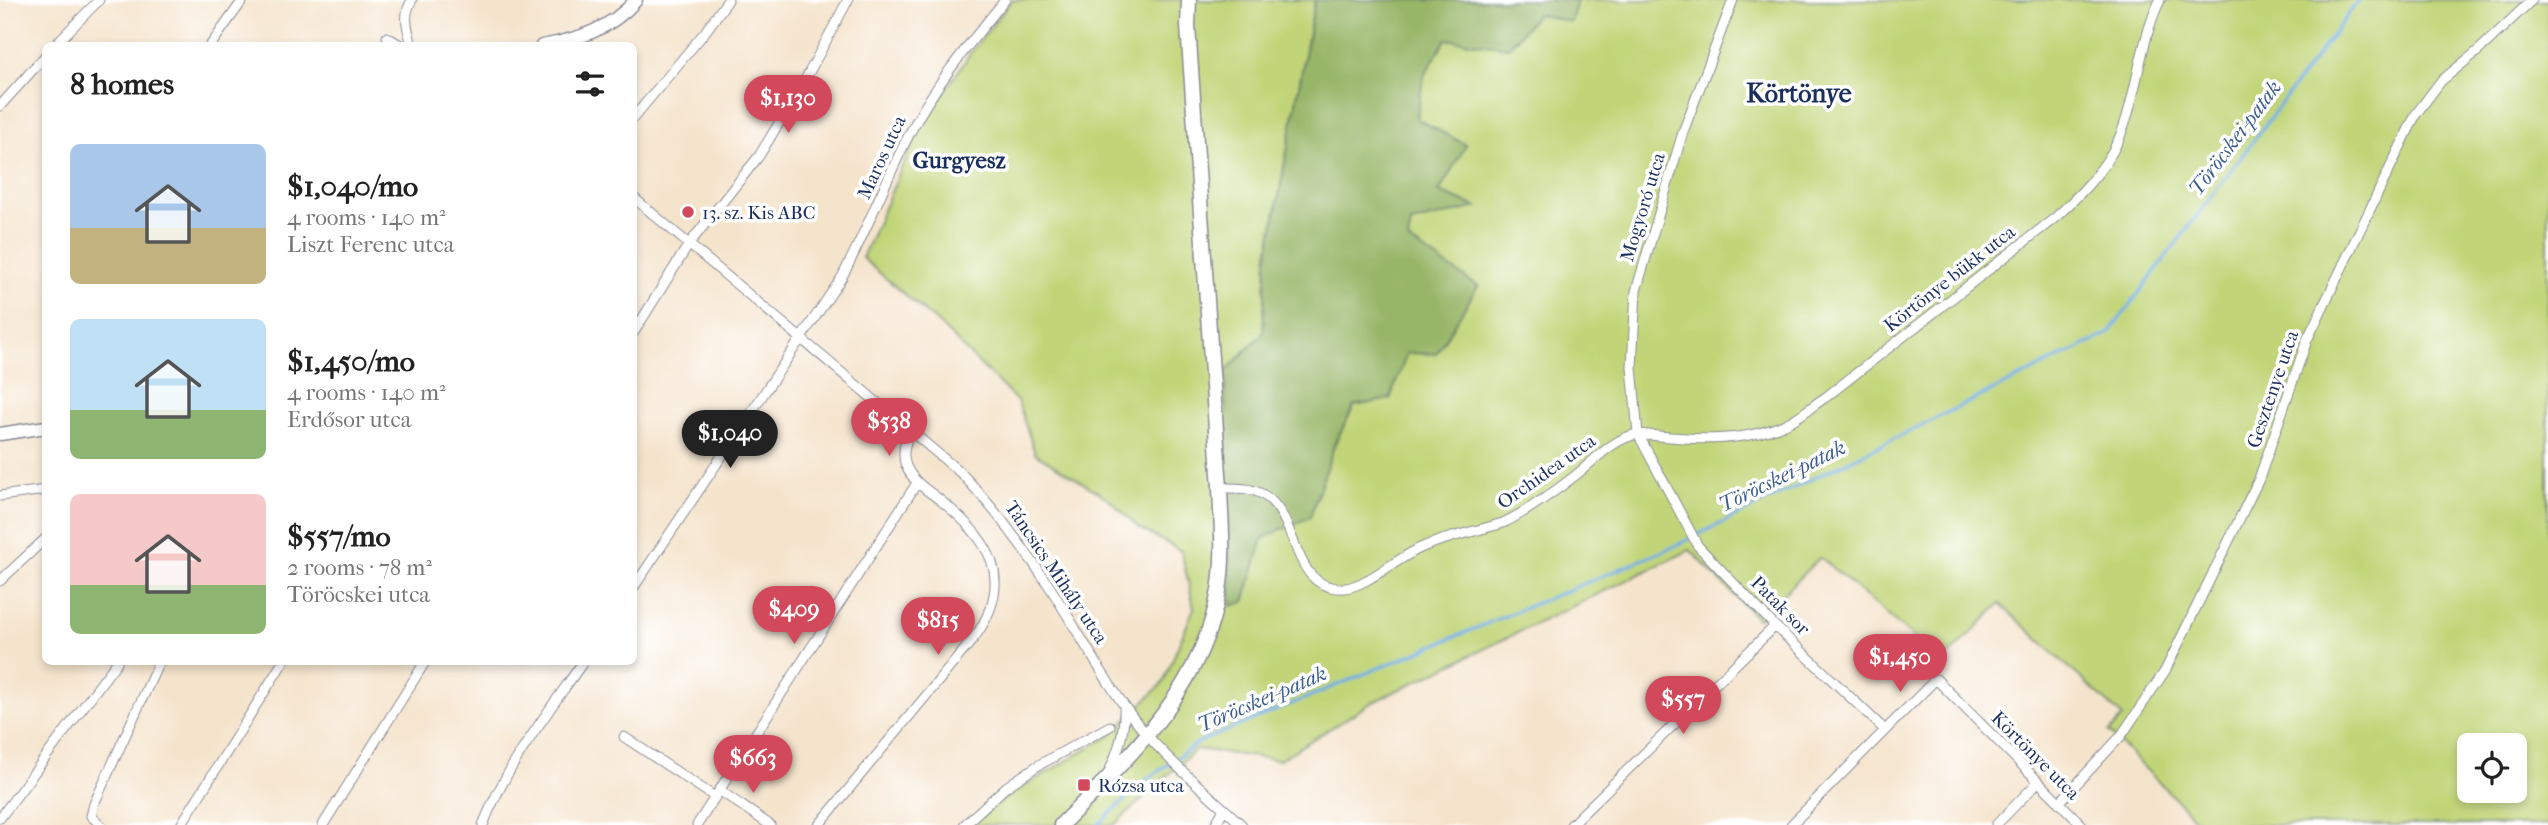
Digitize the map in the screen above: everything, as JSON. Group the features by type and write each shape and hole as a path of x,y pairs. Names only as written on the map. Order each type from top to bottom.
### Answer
{"main road":[{"path":"1061,825 1147,736 1175,700 1201,648 1219,590 1222,539 1220,488 1188,26 1189,0"}],"street":[{"path":"58,42 99,0"},
{"path":"213,42 243,0"},
{"path":"411,42 406,17 412,0"},
{"path":"559,42 585,36 609,25 636,0"},
{"path":"637,113 705,32 727,0"},
{"path":"637,327 689,244 759,156 805,80 848,0"},
{"name":"Maros utca","path":"637,583 842,277 931,95 1005,0"},
{"name":"Mogyoró utca","path":"1639,434 1632,367 1636,291 1683,132 1733,0"},
{"name":"Körtönye bükk utca","path":"1639,434 1712,439 1765,431 1786,424 1826,397 2056,217 2085,189 2108,159 2124,128 2145,43 2160,0"},
{"name":"Gesztenye utca","path":"2059,803 2121,736 2165,671 2259,479 2307,340 2416,114 2441,80 2479,50 2532,0"},
{"path":"387,37 395,42"},
{"path":"0,106 42,59"},
{"name":"Táncsics Mihály utca","path":"637,201 962,474 1018,539 1124,706 1147,736 1181,771 1242,825"},
{"path":"0,434 42,428"},
{"path":"819,825 974,638 988,618 995,596 996,571 984,544 961,517 917,483 906,465 903,455 911,429"},
{"name":"Orchidea utca","path":"1220,488 1246,489 1262,494 1277,506 1287,521 1297,554 1306,570 1317,580 1345,588 1360,583 1403,556 1425,546 1514,518 1574,477 1616,443 1627,436 1639,434"},
{"name":"Patak sor","path":"1639,434 1698,546 1775,626 1885,730"},
{"path":"697,825 917,483"},
{"path":"0,496 42,491"},
{"path":"0,581 42,542"},
{"path":"1571,825 1775,626"},
{"path":"0,818 115,665"},
{"path":"101,825 92,816 94,804 158,665"},
{"path":"181,825 281,665"},
{"path":"323,825 423,665"},
{"path":"483,825 493,799 519,756 581,665"},
{"name":"Körtönye utca","path":"1885,730 1936,679 2082,825"},
{"path":"1105,781 1125,728 1124,706"},
{"path":"964,825 1006,787 1037,766 1110,726"},
{"path":"1791,825 1885,730"},
{"path":"624,737 770,825"},
{"path":"1996,825 2038,782"},
{"path":"1214,825 1224,808"}],"green space":[{"path":"1012,0 1315,0 1267,260 1263,333 1225,372 1244,602 1263,538 1310,516 1335,443 1354,406 1390,399 1407,353 1478,287 1408,240 1410,223 1475,206 1439,192 1465,145 1417,119 1423,77 1446,39 1509,47 1537,14 1571,21 1577,0 2548,0 2548,825 2201,825 2109,732 2123,717 2000,604 1942,662 1820,557 1758,619 1690,550 1373,702 1279,760 1196,749 1114,825 972,825 1008,796 1112,734 1163,683 1194,608 1181,551 1139,528 1109,499 1035,453 1018,402 938,323 862,258 917,133 969,55"},
{"path":"1315,0 1577,0 1571,22 1537,14 1509,47 1446,39 1423,77 1417,119 1466,145 1439,192 1477,207 1411,223 1408,240 1478,286 1436,354 1407,353 1390,399 1354,406 1335,443 1310,517 1263,538 1244,602 1232,606 1226,495 1225,372 1263,333 1267,260"}],"waterway":[{"name":"Töröcskei-patak","path":"1098,825 1145,781 1199,742 1673,547 2108,334 2359,0"}],"place":[{"name":"13. sz. Kis ABC","path":"688,212"},
{"name":"Rózsa utca","path":"1084,785"}],"district":[{"name":"Körtönye","path":"1799,93"},
{"name":"Gurgyesz","path":"959,160"}]}
